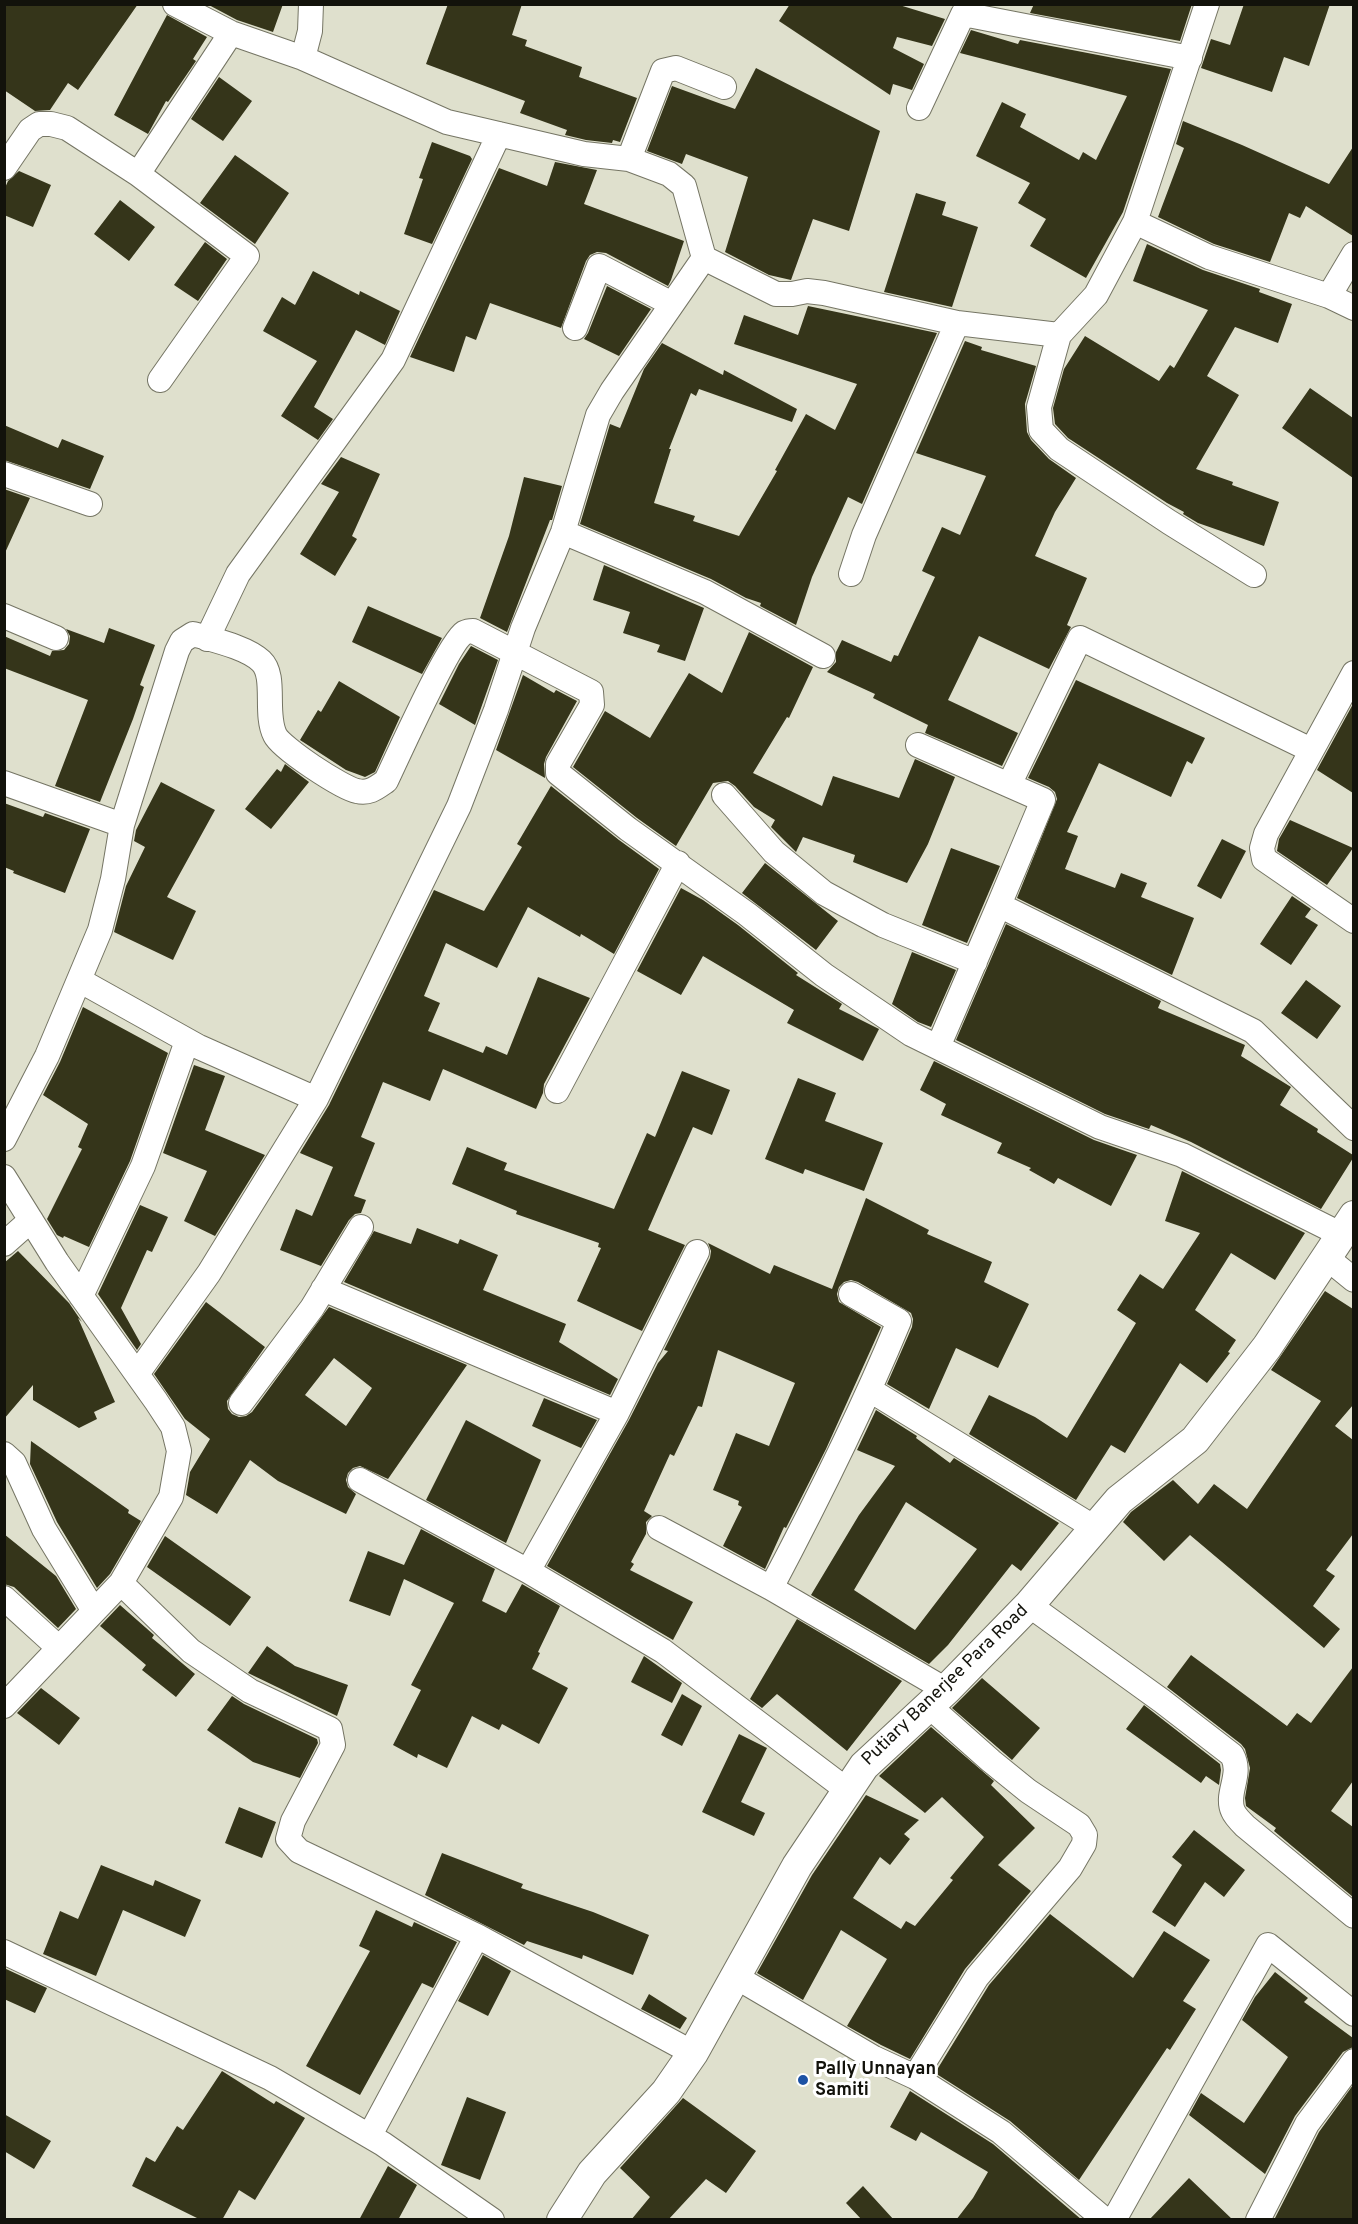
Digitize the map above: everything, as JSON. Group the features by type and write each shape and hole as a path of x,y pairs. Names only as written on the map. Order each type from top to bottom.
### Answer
{"street":[{"path":"175,4 231,33 303,58 447,122 584,154 629,159 669,174 684,186 704,258 776,294 807,291 824,293 957,323 1059,334"},
{"path":"303,58 310,31 311,4"},
{"path":"1207,4 1135,222 1096,295 1059,334 1039,406 1041,430 1059,449 1254,575"},
{"path":"919,108 963,14 1190,58"},
{"path":"138,174 231,33"},
{"path":"629,159 663,71 676,68 724,87"},
{"path":"4,168 30,130 39,124 67,128 138,174 247,256 160,380"},
{"path":"207,639 238,574 393,360 499,134"},
{"path":"1135,222 1209,257 1329,296 1353,308"},
{"path":"1329,296 1353,254"},
{"path":"137,1374 209,1273 316,1100 459,806 496,710 523,628 563,532 598,416 612,391 704,258"},
{"path":"575,328 599,266 672,304"},
{"path":"850,574 864,535 957,323"},
{"path":"4,474 90,504"},
{"path":"563,532 705,592 822,656"},
{"path":"4,616 56,638"},
{"path":"4,1139 46,1056 100,930 113,879 122,825 182,641 193,634 249,652 261,661 269,671 269,713 275,736 288,749 318,770 356,791 372,791 386,781 442,665 458,639 465,632 473,631 591,692 591,705 558,764 558,773 628,828 747,914 824,975 911,1034 1100,1128 1182,1155 1340,1236 1353,1280"},
{"path":"1009,785 1080,638 1311,750"},
{"path":"1353,673 1266,834 1262,848 1264,859 1353,921"},
{"path":"918,745 1043,800 938,1047"},
{"path":"4,783 122,825"},
{"path":"724,795 774,852 824,893 883,925 975,962"},
{"path":"556,1091 678,863"},
{"path":"999,905 1253,1031 1353,1128"},
{"path":"79,980 187,1041 316,1100"},
{"path":"81,1296 143,1166 187,1041"},
{"path":"4,1177 81,1296 173,1428 179,1451 171,1497 121,1583 4,1706"},
{"path":"4,1244 30,1220"},
{"path":"241,1403 312,1308 361,1227"},
{"name":"Putiary Banerjee Para Road","path":"562,2220 592,2173 666,2092 693,2053 797,1866 864,1766 937,1698 1029,1605 1119,1500 1195,1440 1267,1347 1340,1236"},
{"path":"528,1571 617,1413 697,1252"},
{"path":"323,1289 617,1413"},
{"path":"771,1588 833,1471 899,1321 851,1294"},
{"path":"870,1390 1095,1528"},
{"path":"4,1454 14,1463 44,1529 94,1611"},
{"path":"360,1480 528,1571 663,1651 847,1790"},
{"path":"659,1527 771,1588 937,1698 1010,1776 1079,1825 1085,1835 1084,1844 1070,1868 978,1977 915,2078"},
{"path":"121,1583 192,1651 250,1691 330,1729 333,1745 293,1821 288,1839 299,1851 477,1936 693,2053"},
{"path":"4,1598 59,1648"},
{"path":"1029,1605 1162,1701 1232,1755 1237,1764 1232,1795 1233,1811 1245,1826 1353,1916"},
{"path":"370,2135 477,1936"},
{"path":"1114,2220 1268,1945 1353,2014"},
{"path":"4,1952 270,2078 370,2135 492,2220"},
{"path":"736,1977 874,2058 915,2078 1001,2132 1105,2220"},
{"path":"1258,2220 1307,2124 1353,2061"}],"building":[{"path":"4,4 138,4 78,90 68,83 50,110 35,111 4,90"},
{"path":"207,4 283,4 273,32 237,20"},
{"path":"448,4 522,4 512,35 527,40 525,46 582,67 579,77 637,98 620,142 586,140 565,135 567,130 520,113 525,101 426,64"},
{"path":"790,4 896,4 945,19 932,46 897,37 893,48 924,64 912,90 893,84 890,95 779,21"},
{"path":"1034,4 1192,4 1180,41 1030,13"},
{"path":"1244,4 1330,4 1309,66 1284,57 1272,92 1201,68 1211,39 1230,45"},
{"path":"167,15 207,37 193,59 196,61 168,102 166,101 148,134 114,115"},
{"path":"971,30 1018,44 1020,40 1171,69 1123,212 1086,278 1030,246 1046,219 1018,203 1030,183 976,156 1002,102 1026,114 1020,127 1079,160 1083,152 1096,160 1127,96 960,53"},
{"path":"756,68 880,131 849,231 813,219 791,280 769,275 725,252 748,177 686,154 682,164 647,151 672,86 735,109"},
{"path":"219,77 252,101 223,141 191,119"},
{"path":"1183,121 1329,184 1353,147 1353,236 1306,206 1300,218 1289,213 1270,262 1214,244 1158,217 1184,148 1176,144"},
{"path":"432,142 470,156 472,159 432,244 404,234 423,179 419,178"},
{"path":"235,155 289,193 255,244 200,203"},
{"path":"555,162 597,170 584,204 684,241 668,286 606,253 597,252 590,255 586,261 561,328 490,303 476,340 466,336 454,372 410,357 499,168 547,186"},
{"path":"19,171 51,185 33,227 4,215 4,190 8,181"},
{"path":"916,193 946,202 942,215 978,227 952,307 884,292"},
{"path":"120,200 155,227 129,261 94,234"},
{"path":"205,242 227,259 198,301 174,285"},
{"path":"1147,244 1203,270 1260,289 1259,292 1292,304 1278,343 1235,327 1207,376 1239,395 1196,469 1279,502 1264,546 1198,523 1068,438 1055,424 1053,408 1064,369 1085,336 1159,381 1170,365 1174,368 1208,310 1133,281"},
{"path":"313,271 359,295 360,291 400,311 385,345 356,330 314,407 333,419 318,440 281,416 317,361 263,331 282,297 295,305"},
{"path":"607,286 651,309 619,356 584,339"},
{"path":"808,306 937,333 862,504 848,497 812,577 796,625 760,606 761,603 746,598 711,579 580,524 610,424 620,428 644,369 662,343 723,375 724,370 797,409 792,422 699,389 696,396 691,393 669,449 671,449 654,503 695,516 693,521 739,536 777,471 775,470 806,414 835,430 857,384 734,344 744,315 798,335"},
{"path":"965,341 982,347 981,350 1036,366 1025,404 1027,432 1031,440 1049,459 1076,478 1055,512 1035,556 1087,578 1067,625 1071,627 1049,669 979,636 948,700 1018,733 1002,766 925,733 928,725 873,698 875,694 827,672 836,662 836,652 842,640 891,662 894,655 898,656 935,577 922,571 942,527 960,535 986,476 916,453"},
{"path":"1310,388 1353,418 1353,478 1282,428"},
{"path":"4,425 58,448 62,439 104,456 90,489 4,460"},
{"path":"341,457 380,474 352,536 357,539 335,576 300,554 339,492 321,484"},
{"path":"524,477 562,486 552,520 550,520 507,632 480,618 509,536"},
{"path":"4,489 30,498 4,555"},
{"path":"604,565 704,608 685,661 657,652 660,645 623,633 630,612 593,600"},
{"path":"368,606 442,638 422,674 352,642"},
{"path":"109,628 155,645 140,685 144,687 133,719 100,802 55,786 88,700 4,668 4,636 50,656 52,651 64,650 69,644 70,636 66,629 104,643"},
{"path":"749,632 813,667 789,718 787,717 753,773 822,806 833,776 899,798 915,759 955,777 928,844 907,883 853,862 855,855 803,837 796,852 771,827 775,820 754,807 728,781 713,783 676,846 573,767 605,711 650,738 689,673 722,693"},
{"path":"471,646 498,660 475,725 439,704 459,664"},
{"path":"523,675 554,693 556,690 577,701 546,757 545,778 496,750"},
{"path":"1076,680 1205,738 1192,764 1187,761 1171,797 1099,763 1067,832 1078,836 1065,869 1115,888 1121,873 1147,883 1141,897 1194,918 1172,975 1017,898 1057,799 1055,792 1049,787 1028,778"},
{"path":"339,681 400,717 375,772 365,777 346,770 300,740 318,710 321,712"},
{"path":"1353,704 1353,793 1317,770"},
{"path":"285,764 309,782 271,829 245,809 277,769 281,772"},
{"path":"161,782 215,810 167,897 196,911 173,960 114,932 126,886 145,847 134,841 136,830"},
{"path":"551,786 659,869 614,954 528,907 497,968 446,943 424,996 440,1003 428,1031 483,1053 486,1046 507,1055 538,977 590,998 544,1084 536,1109 443,1069 430,1101 383,1082 361,1137 375,1143 354,1196 366,1200 361,1213 355,1214 349,1220 321,1266 280,1250 296,1209 312,1216 333,1167 300,1153 329,1105 434,890 484,911 522,847 517,844"},
{"path":"4,803 43,817 45,813 90,829 65,893 13,873 14,871 4,867"},
{"path":"1290,820 1353,848 1327,885 1277,851 1279,839"},
{"path":"1222,839 1246,851 1221,899 1197,886"},
{"path":"951,848 1000,866 967,943 922,925"},
{"path":"765,863 838,921 816,950 742,893"},
{"path":"681,888 703,900 738,925 798,973 796,975 842,1004 839,1009 879,1029 863,1061 787,1023 794,1010 703,956 681,995 637,971"},
{"path":"1292,896 1311,909 1305,917 1318,925 1291,965 1260,944"},
{"path":"1006,924 1161,1001 1158,1008 1245,1045 1241,1056 1291,1087 1280,1105 1353,1155 1321,1209 1191,1142 1151,1125 1149,1129 1105,1114 956,1040"},
{"path":"912,952 956,970 931,1027 918,1022 892,1004"},
{"path":"1306,980 1341,1006 1317,1039 1281,1013"},
{"path":"83,1007 168,1053 130,1161 89,1247 57,1235 47,1219 82,1149 78,1147 88,1124 43,1095 60,1062"},
{"path":"934,1061 1094,1140 1137,1155 1111,1206 1058,1178 1054,1184 1029,1170 1031,1168 997,1153 1002,1143 941,1115 946,1104 920,1090"},
{"path":"194,1065 225,1076 205,1130 265,1155 215,1236 184,1221 207,1171 163,1153"},
{"path":"682,1071 730,1090 712,1135 693,1127 648,1230 685,1245 642,1331 577,1301 601,1248 598,1247 599,1243 516,1214 517,1211 452,1184 467,1147 507,1163 504,1170 614,1209 647,1133 655,1137"},
{"path":"798,1078 836,1093 825,1121 883,1143 864,1191 805,1169 803,1174 765,1159"},
{"path":"1182,1171 1305,1233 1275,1280 1231,1253 1195,1310 1236,1340 1228,1352 1230,1353 1207,1383 1180,1363 1125,1453 1111,1445 1076,1500 969,1434 989,1395 1035,1417 1067,1438 1136,1323 1117,1310 1140,1274 1163,1289 1200,1233 1165,1221"},
{"path":"866,1198 929,1230 927,1234 992,1262 984,1282 1029,1304 998,1368 956,1348 929,1409 887,1384 912,1327 911,1313 858,1282 851,1280 844,1282 837,1294 839,1302 881,1327 826,1449 786,1528 784,1527 765,1569 723,1546 742,1507 738,1505 739,1501 713,1490 736,1433 769,1446 795,1383 718,1350 702,1407 698,1406 674,1456 670,1454 644,1511 652,1516 646,1522 646,1534 631,1562 634,1564 630,1570 693,1602 673,1640 547,1566 629,1420 658,1363 668,1351 664,1350 710,1258 711,1251 708,1243 770,1274 774,1265 832,1289"},
{"path":"140,1205 168,1217 152,1252 147,1250 121,1308 141,1344 137,1350 98,1294"},
{"path":"417,1228 458,1244 460,1239 498,1255 483,1290 566,1324 559,1342 618,1379 610,1395 344,1282 374,1231 411,1244"},
{"path":"18,1251 69,1303 82,1322 78,1318 115,1402 94,1412 97,1419 79,1428 33,1400 33,1385 4,1419 4,1263"},
{"path":"1325,1291 1353,1309 1353,1405 1335,1426 1353,1440 1353,1534 1326,1570 1335,1576 1313,1606 1340,1629 1324,1648 1190,1535 1164,1561 1123,1522 1131,1512 1173,1480 1198,1504 1214,1484 1247,1509 1321,1401 1271,1370"},
{"path":"206,1302 265,1347 227,1401 228,1409 239,1417 252,1412 329,1307 467,1365 388,1479 360,1466 348,1473 346,1480 348,1487 356,1494 346,1514 278,1481 250,1460 217,1514 186,1495 190,1472 210,1439 185,1419 154,1374","holes":["334,1358 372,1388 346,1426 305,1395"]},
{"path":"544,1398 597,1420 581,1448 532,1426"},
{"path":"876,1410 917,1436 916,1438 950,1463 954,1458 1059,1523 1021,1571 1012,1564 948,1645 929,1664 811,1595 859,1515 895,1466 857,1450","holes":["906,1502 977,1549 915,1630 854,1590"]},
{"path":"466,1420 541,1460 506,1543 426,1500"},
{"path":"31,1441 129,1510 128,1513 141,1521 110,1574 97,1588 57,1522 30,1464"},
{"path":"421,1529 495,1569 482,1601 506,1613 522,1584 560,1606 532,1669 568,1688 539,1744 502,1724 499,1730 472,1716 447,1768 418,1754 417,1758 393,1745 421,1690 411,1685 454,1603 404,1579 390,1616 349,1601 368,1551 404,1565"},
{"path":"4,1534 56,1576 76,1609 58,1628 14,1587 4,1584"},
{"path":"165,1536 251,1597 230,1626 147,1567"},
{"path":"120,1605 154,1635 152,1638 195,1674 176,1697 142,1670 146,1665 100,1626"},
{"path":"797,1619 902,1681 847,1751 777,1694 762,1708 750,1699"},
{"path":"267,1646 295,1666 348,1685 337,1716 248,1673"},
{"path":"1191,1655 1287,1726 1297,1713 1311,1723 1353,1667 1353,1781 1331,1811 1353,1827 1353,1897 1274,1831 1276,1828 1246,1806 1245,1798 1250,1768 1245,1749 1167,1687"},
{"path":"644,1656 682,1683 672,1703 631,1682"},
{"path":"982,1678 1040,1728 1012,1760 952,1708"},
{"path":"41,1688 80,1718 59,1745 17,1713"},
{"path":"682,1694 702,1706 682,1746 661,1735"},
{"path":"232,1696 317,1739 318,1743 300,1778 253,1762 207,1730"},
{"path":"1144,1705 1220,1764 1219,1785 1206,1776 1201,1783 1126,1729"},
{"path":"931,1727 994,1781 991,1785 1035,1828 998,1865 1031,1891 965,1969 910,2059 847,2026 887,1959 841,1930 803,2000 757,1973 812,1875 866,1795 919,1820 904,1834 910,1839 890,1865 880,1857 853,1898 901,1929 906,1921 915,1926 953,1880 950,1878 984,1837 942,1797 925,1813 879,1776"},
{"path":"739,1734 767,1748 741,1802 765,1813 754,1836 702,1812"},
{"path":"239,1807 276,1822 262,1858 225,1843"},
{"path":"1194,1830 1245,1870 1224,1897 1205,1882 1175,1927 1152,1912 1182,1865 1172,1857"},
{"path":"442,1853 523,1884 521,1888 593,1912 649,1935 633,1975 583,1955 582,1959 527,1941 524,1945 425,1895"},
{"path":"101,1865 153,1886 155,1880 201,1900 185,1937 123,1910 96,1976 43,1954 60,1911 78,1919"},
{"path":"376,1910 412,1927 414,1922 457,1942 433,1988 422,1983 360,2095 306,2066 370,1951 359,1946"},
{"path":"1050,1914 1133,1978 1164,1931 1210,1960 1183,2001 1196,2009 1170,2050 1167,2048 1079,2180 1010,2121 935,2073 989,1985"},
{"path":"483,1955 511,1971 488,2016 458,2001"},
{"path":"4,1968 47,1988 35,2013 4,1999"},
{"path":"1275,1972 1308,1998 1304,2002 1353,2038 1353,2047 1343,2052 1295,2116 1265,2174 1189,2115 1201,2093 1244,2123 1288,2057 1242,2020 1255,1997"},
{"path":"649,1994 687,2018 680,2029 641,2009"},
{"path":"222,2071 274,2104 276,2101 305,2118 255,2200 239,2190 222,2220 201,2220 132,2186 146,2157 155,2162 177,2126 183,2130"},
{"path":"1353,2085 1353,2220 1274,2220 1319,2132"},
{"path":"910,2091 993,2144 1082,2220 956,2220 973,2198 988,2172 921,2132 916,2141 890,2127"},
{"path":"467,2097 506,2112 480,2180 441,2165"},
{"path":"683,2098 756,2151 726,2193 706,2179 668,2220 631,2220 650,2197 620,2168"},
{"path":"4,2114 51,2141 34,2169 4,2151"},
{"path":"388,2166 417,2185 398,2220 359,2220"},
{"path":"1189,2178 1233,2220 1149,2220"},
{"path":"863,2186 894,2220 862,2220 846,2203"}],"place":[{"name":"Pally Unnayan Samiti","path":"803,2080"}]}
